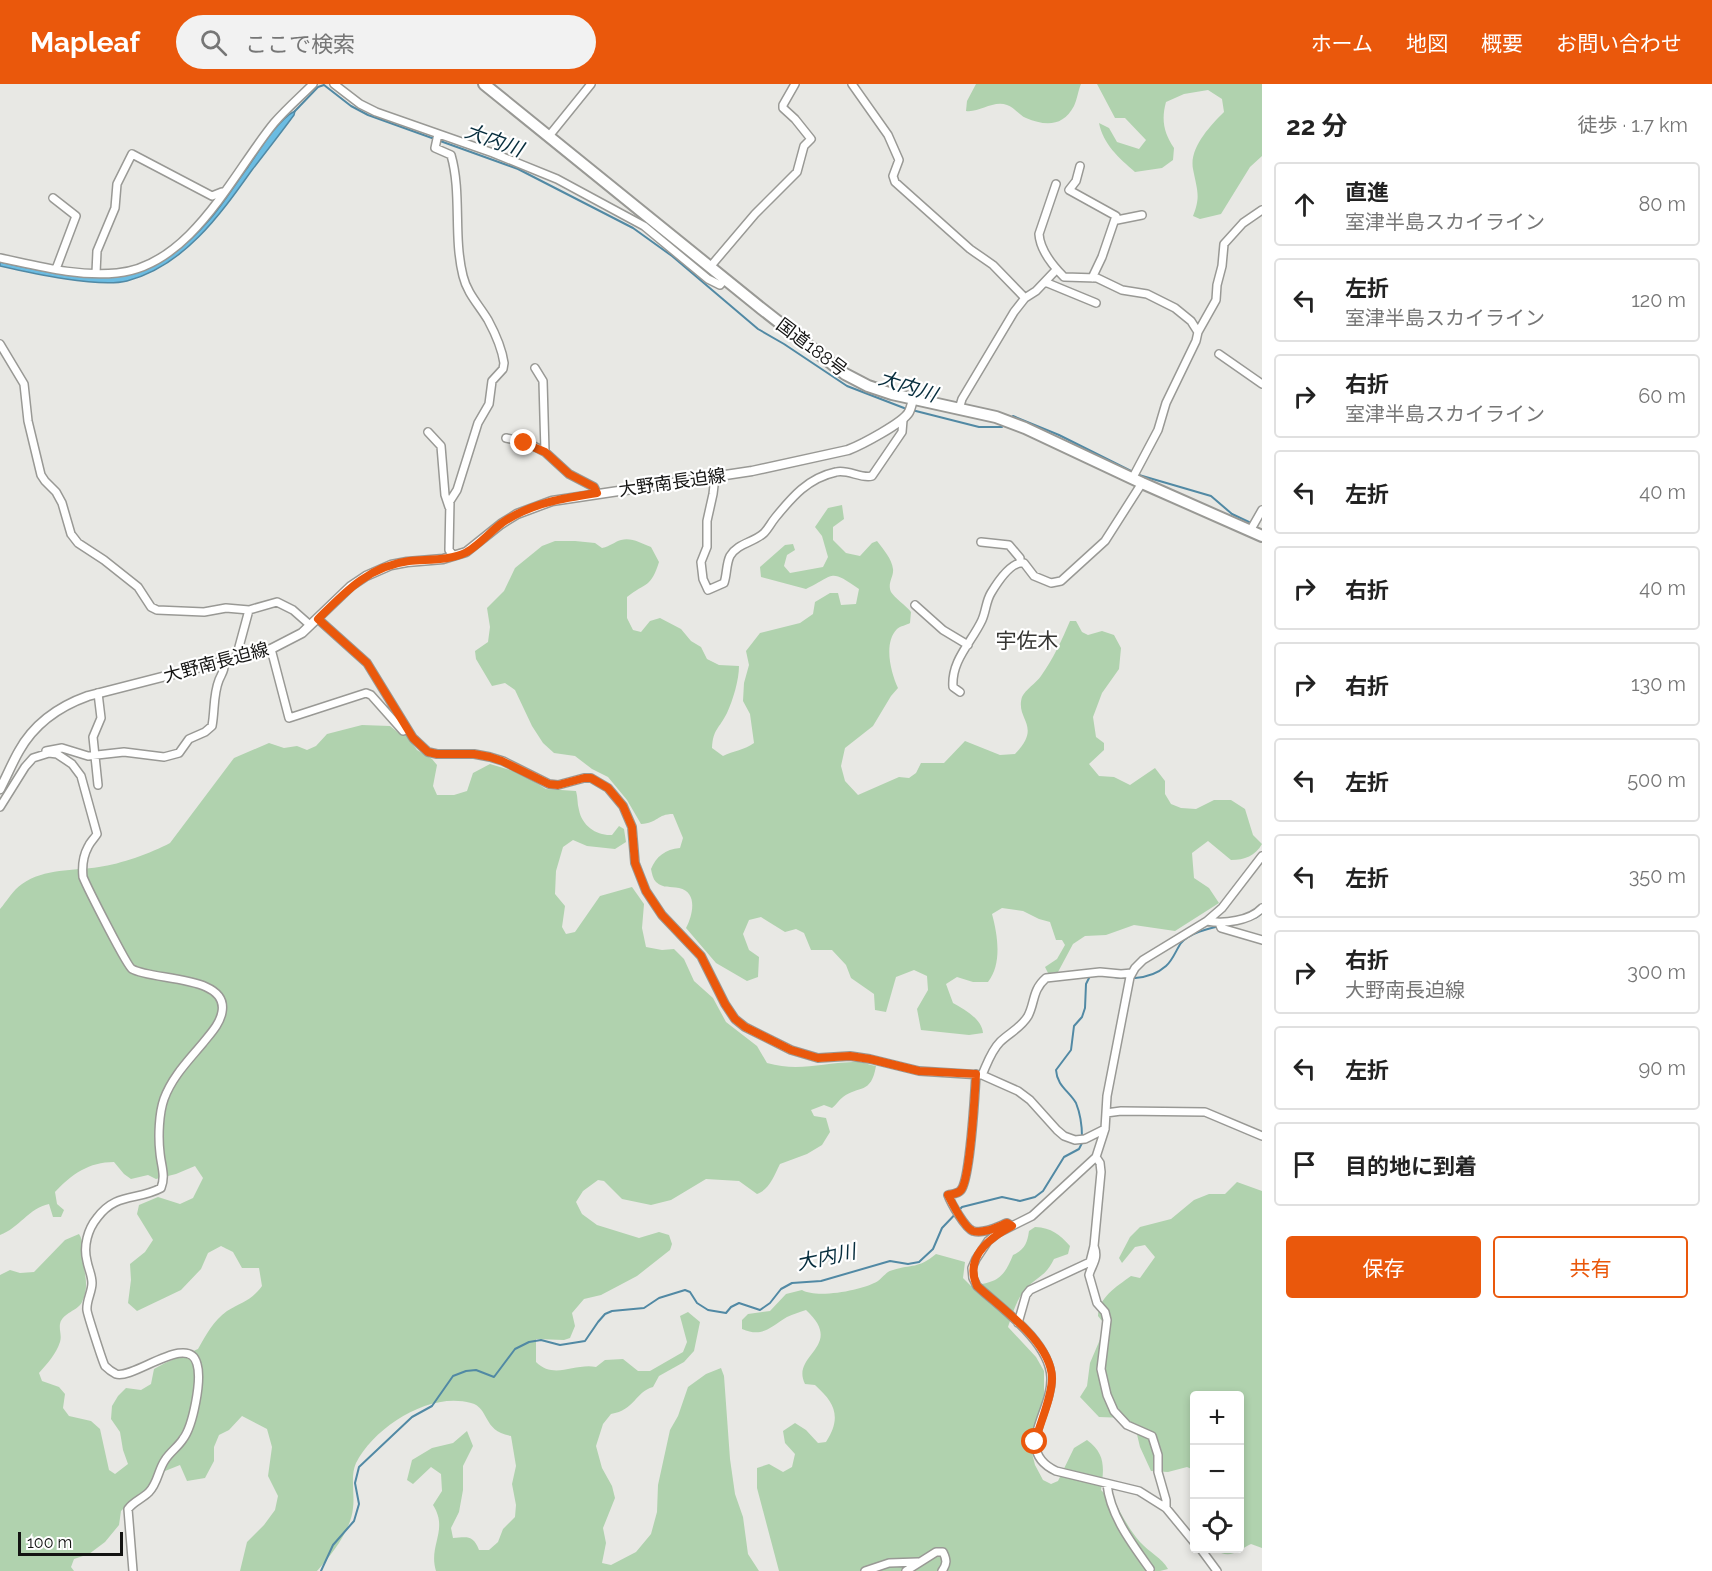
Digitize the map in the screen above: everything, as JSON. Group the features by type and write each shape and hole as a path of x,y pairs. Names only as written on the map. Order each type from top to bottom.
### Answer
{"highway":[{"name":"国道188号","path":"484,84 845,374 909,409 959,409 996,417 1025,428 1262,536"}],"main road":[{"name":"大野南長迫線","path":"1,785 20,750 36,729 52,714 72,702 98,693 271,649 290,640 310,626 351,586 380,569 466,552 517,514 552,501 761,470 848,450 859,446 909,409"}],"street":[{"path":"0,258 56,269 118,273 138,268 170,251 191,233 227,189 276,121 313,84"},
{"path":"334,84 376,112 437,138 523,165 557,180 644,226 708,279 720,285 725,279"},
{"path":"339,84 351,97"},
{"path":"549,136 591,84"},
{"path":"710,267 755,214 797,172 804,146 811,139 783,108 795,84"},
{"path":"852,84 888,135 899,160 893,176 895,182 963,243 993,265 1025,298"},
{"path":"437,138 435,148 451,155 454,166 456,225 463,278 468,292 493,330 504,363 503,369 492,381 489,404 478,423 460,481 448,507"},
{"path":"96,273 97,251 115,208 117,184 132,154 212,196 227,189"},
{"path":"1080,166 1076,181 1069,190 1110,212 1117,219"},
{"path":"1056,184 1040,234 1040,242 1056,270 1064,277 1097,278 1122,290 1137,291 1159,299 1185,316 1198,332"},
{"path":"53,198 76,216 56,269"},
{"path":"960,692 953,687 952,680 956,664 984,617 991,593 1014,564 1024,563 1034,576 1052,583 1061,580 1105,542 1137,481 1158,430 1166,403 1196,341 1198,332 1216,300 1224,244 1243,223 1262,210"},
{"path":"1117,219 1142,215"},
{"path":"1092,278 1117,219"},
{"path":"959,409 962,399 988,355 1025,298 1056,270"},
{"path":"1045,282 1096,303"},
{"path":"0,344 24,384 28,421 41,475 56,492 62,503 71,534 78,543 138,587 151,607 157,610 204,612 226,608 249,610 277,602 293,610 310,626"},
{"path":"1219,354 1262,384"},
{"path":"536,368 543,381 545,452"},
{"path":"715,477 707,521 707,547 701,562 703,579 708,590 724,584 731,556 739,546 766,531 793,495 816,480 837,471 872,476 902,432 909,409"},
{"path":"428,432 441,446 451,533 449,550 454,556"},
{"path":"506,438 528,443 545,452 569,474 594,487 597,493"},
{"path":"1250,531 1262,510"},
{"path":"981,542 1009,545 1020,558 1020,562"},
{"path":"915,605 943,630 968,645"},
{"path":"236,658 249,610"},
{"path":"318,619 367,663 407,729 428,752 490,757 549,784 558,785 591,778 608,788 623,806 632,827 635,863 646,891 662,915 701,956 725,1004 735,1019 745,1027 791,1050 818,1058 850,1056 919,1071 979,1075 1018,1091 1030,1100 1064,1136 1075,1140 1085,1139 1105,1129"},
{"path":"271,649 289,718 366,693 372,695 398,727 403,731 407,729"},
{"path":"0,807 24,767 33,758 45,752 62,748 81,755 124,752 164,757 179,753 189,740 212,726 214,697 219,678 224,671 224,661"},
{"path":"98,693 102,711 93,737 98,785"},
{"path":"42,754 57,754 66,758 77,768 81,776 97,834 88,845 84,855 83,877 129,968 140,973 176,978 205,987 215,991 222,1003 222,1012 215,1028 172,1082 163,1101 159,1149 164,1174 161,1188 112,1202 95,1220 87,1237 85,1250 92,1283 86,1312 105,1366 119,1375 127,1375 156,1360 178,1353 188,1354 194,1358 198,1367 195,1408 190,1428 183,1441 164,1462 150,1492 128,1509 133,1571"},
{"path":"1190,1537 1166,1508 1139,1491 1056,1471 1039,1460 1035,1442 1052,1380 1050,1363 1042,1348 977,1286 972,1268 988,1241 998,1233 1032,1216 1096,1157 1105,1129 1107,1096 1132,973 1143,960 1207,921 1234,894 1262,856"},
{"path":"1219,925 1253,916 1262,908"},
{"path":"1207,921 1262,940"},
{"path":"1012,1226 1007,1223 990,1230 973,1231 968,1227 948,1195 958,1193 962,1189 979,1075 1000,1041 1013,1032 1028,1016 1036,990 1046,978 1100,972 1132,973"},
{"path":"1106,1113 1121,1111 1205,1112 1262,1136"},
{"path":"1018,1323 1026,1295 1030,1290 1088,1264 1091,1258 1101,1172 1100,1163 1096,1157"},
{"path":"1094,1246 1096,1262 1089,1275 1097,1303 1105,1312 1107,1320 1101,1369 1105,1387 1113,1411 1119,1418 1135,1430 1149,1433 1152,1436 1158,1455 1158,1472 1166,1508"},
{"path":"1107,1484 1124,1532 1150,1569"},
{"path":"906,1571 936,1552 943,1552 946,1564 942,1571"},
{"path":"1204,1553 1217,1571"},
{"path":"865,1571 889,1563 922,1561"}],"green space":[{"path":"976,84 1081,84 1070,113 1059,121 1047,123 1026,118 1010,106 1002,104 966,111 967,101"},
{"path":"1097,84 1262,84 1262,156 1250,167 1221,214 1200,219 1193,216 1198,198 1193,169 1194,153 1202,138 1224,112 1222,99 1208,90 1184,94 1166,102 1164,121 1166,132 1174,148 1173,160 1162,168 1135,172 1108,144 1099,123 1109,128 1117,142 1139,149 1146,140 1125,118 1115,118"},
{"path":"842,505 844,519 833,527 833,540 846,553 860,556 872,543 877,541 892,565 891,592 911,612 910,623 897,629 890,642 891,666 898,688 873,726 845,748 841,766 845,781 858,795 899,777 909,778 916,773 921,763 944,763 965,741 1000,755 1015,754 1023,744 1028,729 1022,712 1022,697 1045,670 1070,621 1076,621 1082,632 1088,635 1102,631 1114,635 1121,648 1119,669 1102,693 1093,717 1096,737 1104,743 1104,750 1089,764 1099,776 1114,777 1130,785 1155,768 1165,781 1165,794 1171,804 1181,808 1196,809 1214,800 1231,800 1245,809 1253,835 1262,844 1256,852 1245,858 1231,860 1208,841 1192,853 1194,878 1209,888 1219,903 1175,931 1134,925 1106,935 1085,936 1073,944 1058,972 1049,975 1045,967 1057,959 1065,945 1062,940 1056,940 1050,922 1023,911 1002,908 992,914 998,950 995,967 988,982 973,982 957,977 946,984 953,1003 972,1015 982,1028 983,1033 969,1035 921,1030 917,1009 928,990 927,976 914,970 896,977 886,1012 875,1010 874,994 851,978 846,965 832,950 811,950 804,933 796,929 785,932 761,917 749,920 743,934 749,950 759,957 758,977 747,981 716,963 686,928 692,911 689,894 679,888 659,884 652,875 651,869 658,857 670,850 680,848 683,838 673,814 641,824 627,800 608,777 592,769 575,756 554,753 543,743 532,726 515,690 505,683 492,686 476,659 475,651 488,642 490,627 487,608 504,591 515,568 542,546 555,541 595,543 602,548 625,539 640,542 651,547 659,562 650,581 627,597 627,618 633,630 641,632 650,621 660,618 681,629 691,641 701,647 707,659 719,665 739,666 733,696 727,713 715,733 712,748 723,756 743,749 754,743 750,714 743,701 744,683 749,665 746,651 760,633 800,623 813,614 815,602 830,593 838,593 841,605 856,604 859,589 842,578 832,576 806,589 761,577 760,567 785,545 793,544 795,550 787,555 784,566 790,573 823,567 828,557 822,536 815,527 828,508"},
{"path":"362,725 390,726 400,734 406,735 417,750 432,759 437,765 433,786 437,795 454,795 467,791 473,773 490,764 520,773 546,789 576,791 578,808 583,821 591,829 606,835 612,835 619,826 624,829 626,842 615,849 587,846 573,840 563,847 556,871 555,894 565,906 562,927 566,934 575,932 600,896 632,887 644,904 642,928 646,947 662,950 674,949 684,959 694,981 713,998 726,1022 757,1046 767,1063 800,1067 856,1062 876,1066 871,1081 864,1088 849,1093 832,1108 824,1105 811,1110 814,1116 826,1118 830,1132 822,1145 807,1154 780,1164 768,1186 757,1194 739,1181 706,1179 671,1200 651,1205 622,1199 604,1181 598,1180 583,1191 576,1202 582,1214 597,1225 639,1238 659,1232 669,1235 672,1244 670,1250 637,1276 601,1295 584,1299 572,1313 575,1326 570,1338 564,1340 536,1339 536,1362 550,1370 596,1367 605,1360 623,1359 638,1371 650,1371 683,1352 687,1342 680,1316 688,1312 700,1322 694,1351 684,1362 659,1376 653,1387 647,1389 625,1409 611,1414 603,1424 596,1446 602,1468 612,1486 615,1498 603,1528 606,1543 602,1563 611,1565 636,1552 651,1534 657,1512 658,1485 670,1430 678,1416 688,1387 706,1374 721,1368 724,1376 735,1494 743,1517 748,1554 759,1571 436,1571 434,1553 439,1522 433,1505 442,1491 441,1474 431,1467 413,1484 407,1480 412,1460 432,1448 453,1443 467,1431 473,1446 463,1466 463,1490 459,1512 451,1528 453,1538 472,1539 479,1550 489,1550 498,1542 503,1529 515,1517 516,1505 512,1484 516,1466 511,1436 495,1429 477,1406 455,1401 438,1402 405,1415 389,1425 364,1450 354,1468 353,1508 348,1525 334,1550 317,1571 240,1571 247,1542 275,1510 278,1496 268,1476 272,1447 267,1429 242,1416 229,1430 219,1435 214,1447 214,1461 205,1478 187,1481 180,1465 165,1471 154,1479 146,1491 134,1498 121,1511 119,1525 105,1542 89,1554 74,1559 71,1567 74,1571 0,1571 0,1275 10,1270 20,1273 34,1272 65,1240 79,1234 81,1237 86,1290 80,1305 62,1320 61,1340 51,1359 39,1373 42,1381 59,1387 65,1394 63,1408 69,1416 91,1421 100,1429 109,1470 115,1474 128,1464 120,1432 111,1419 112,1406 118,1396 126,1388 141,1390 151,1384 154,1369 198,1349 218,1319 250,1298 262,1286 259,1268 242,1268 233,1252 221,1246 208,1253 201,1269 181,1290 137,1311 128,1303 131,1280 130,1264 145,1252 153,1240 137,1214 139,1205 158,1197 180,1204 193,1198 203,1178 195,1166 156,1179 148,1175 131,1179 114,1162 97,1164 82,1170 55,1192 57,1204 64,1210 61,1217 53,1217 49,1204 42,1206 0,1235 0,909 19,886 40,875 117,863 170,843 234,758 269,743 284,748 297,746 307,750 316,746 327,734"},
{"path":"1237,1182 1262,1191 1262,1548 1251,1544 1244,1548 1244,1391 1190,1391 1190,1468 1168,1472 1151,1471 1140,1447 1135,1426 1126,1418 1099,1417 1080,1397 1087,1386 1090,1363 1104,1330 1098,1316 1101,1303 1109,1293 1131,1276 1140,1278 1155,1257 1145,1245 1135,1247 1122,1263 1119,1258 1130,1237 1140,1227 1171,1219 1194,1200 1209,1194 1225,1194"},
{"path":"1035,1227 1055,1232 1070,1246 1068,1254 1054,1259 1047,1270 1024,1291 1016,1304 1008,1327 1036,1357 1044,1371 1044,1395 1030,1445 1035,1465 1043,1480 1051,1484 1058,1481 1074,1448 1087,1440 1101,1456 1103,1475 1101,1490 1107,1496 1112,1496 1136,1537 1168,1569 1160,1571 779,1571 757,1488 757,1468 769,1464 783,1472 792,1467 795,1454 785,1443 783,1431 795,1423 806,1430 818,1443 826,1442 834,1425 834,1411 827,1398 815,1385 805,1384 802,1374 804,1365 819,1342 821,1333 817,1323 806,1310 787,1317 761,1332 742,1329 742,1320 748,1314 770,1311 786,1294 802,1290 818,1294 840,1292 862,1287 878,1281 891,1271 919,1264 936,1254 965,1262 963,1278 971,1286 987,1283 1002,1275 1013,1255 1025,1246 1029,1231"}],"water":[{"path":"295,111 227,204 199,237 166,264 147,274 127,281 99,283 64,279 0,266 0,262 88,277 114,276 138,271 162,260 186,243 210,219 269,136 282,121"}],"waterway":[{"name":"大内川","path":"295,111 318,87 324,85 351,106 368,115 518,169 633,228 672,256 758,329 847,386 904,408 979,427 1002,427"},
{"name":"大内川","path":"1013,416 1059,435 1139,475 1211,496 1232,514 1251,523"},
{"name":"大内川","path":"1243,922 1262,913"},
{"name":"大内川","path":"1098,975 1133,978 1150,975 1168,964 1181,943 1189,937 1220,926"},
{"name":"大内川","path":"1082,1137 1076,1103 1061,1084 1056,1070 1071,1050 1074,1026 1082,1017 1085,1008 1086,984 1090,976"},
{"name":"大内川","path":"321,1571 333,1545 354,1521 359,1504 355,1483 359,1467 412,1417 432,1406 453,1376 476,1370 494,1377 515,1349 529,1342 541,1340 560,1345 585,1341 605,1314 612,1311 644,1308 659,1298 685,1290 690,1292 697,1303 708,1310 726,1313 739,1303 760,1310 770,1303 781,1289 792,1283 821,1281 890,1261 908,1264 919,1262 933,1249 942,1228 962,1207 1002,1197 1020,1201 1035,1197 1043,1191 1064,1157 1079,1149 1082,1143"}],"district":[{"name":"宇佐木","path":"1027,640"}],"route":[{"path":"524,443 545,452 569,474 594,487 597,493 552,501 517,514 466,552 443,559 407,562 380,569 351,586 318,619 367,663 413,738 428,752 464,753 490,757 549,784 558,785 591,778 608,788 629,817 634,838 635,863 646,891 662,915 693,945 725,1004 735,1019 745,1027 791,1050 818,1058 850,1056 919,1071 976,1074 975,1104 965,1177 962,1189 958,1193 948,1195 951,1203 973,1231 990,1230 1007,1223 1012,1226 988,1241 976,1258 972,1268 973,1278 977,1286 1042,1348 1050,1363 1052,1380 1035,1442"}]}
